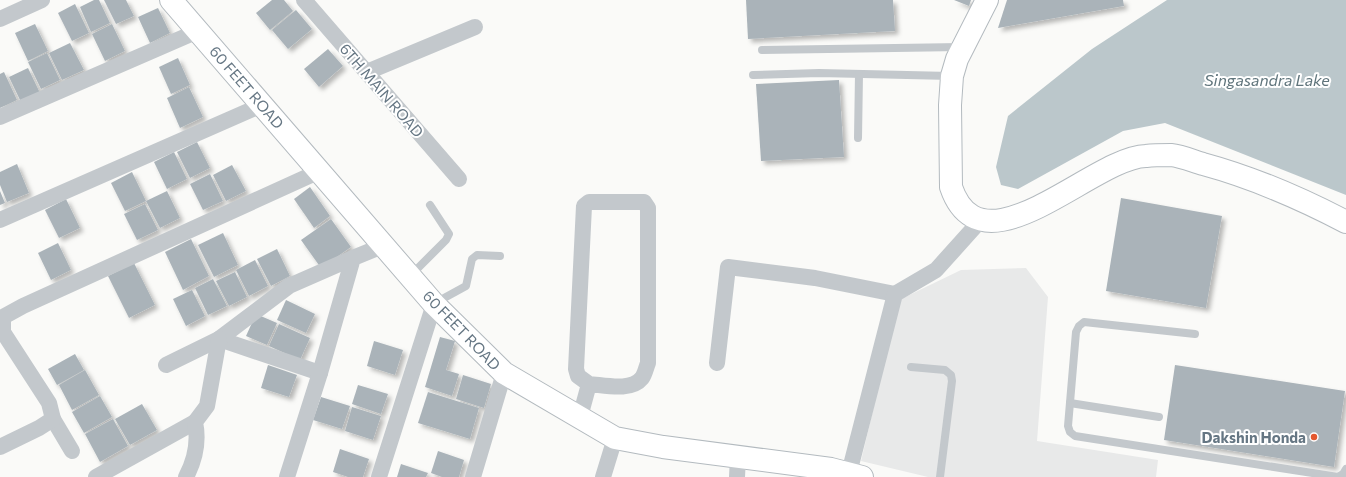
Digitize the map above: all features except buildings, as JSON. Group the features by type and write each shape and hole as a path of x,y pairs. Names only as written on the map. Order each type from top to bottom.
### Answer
{"street":[{"path":"0,19 42,0"},
{"name":"60 FEET ROAD","path":"171,0 385,245 434,304 504,373 615,438 737,467 832,469 856,475"},
{"path":"987,0 963,47 952,76 950,105 951,187 960,206 980,221 997,222 1017,217 1121,163 1144,156 1172,155 1230,172 1346,222"},
{"name":"6TH MAIN ROAD","path":"308,1 459,179"},
{"path":"367,72 474,27"},
{"path":"0,117 198,31"},
{"path":"0,220 262,105"},
{"path":"72,451 53,419 49,403 3,332 3,317 23,306 320,171"},
{"path":"589,202 644,202 648,208 648,363 642,378 633,384 621,386 589,384 578,376 576,369 584,206 589,202"},
{"path":"717,363 728,267 814,278 895,294 922,280 936,270 980,221"},
{"path":"166,365 219,338 288,286 385,245"},
{"path":"287,477 320,373 353,258"},
{"path":"856,475 895,294"},
{"path":"379,477 434,304"},
{"path":"219,338 320,373"},
{"path":"96,477 195,422 207,406 219,338"},
{"path":"473,477 504,373"},
{"path":"580,417 589,384"},
{"path":"0,447 39,428 53,419"},
{"path":"186,477 194,463 198,434 195,422"},
{"path":"603,477 615,438"}],"lane":[{"path":"762,50 963,47"},
{"path":"753,75 859,74 952,76"},
{"path":"858,138 859,74"},
{"path":"411,276 446,240 449,234 430,205"},
{"path":"434,304 466,286 472,259 477,255 500,256"},
{"path":"1195,334 1084,322 1079,326 1076,332 1068,426 1070,432 1075,436 1338,477 1343,474 1346,469"},
{"path":"911,367 945,370 951,374 952,381 940,477"},
{"path":"1070,403 1158,417"}],"shaded area":[{"path":"1026,268 1048,297 1037,441 1158,460 1156,477 928,477 861,461 899,300 961,270"}],"water":[{"name":"Singasandra Lake","path":"1167,0 1346,0 1346,195 1165,123 1123,131 1018,189 1001,185 996,167 1008,116 1092,49"}],"place":[{"name":"Dakshin Honda","path":"1314,437"}]}
